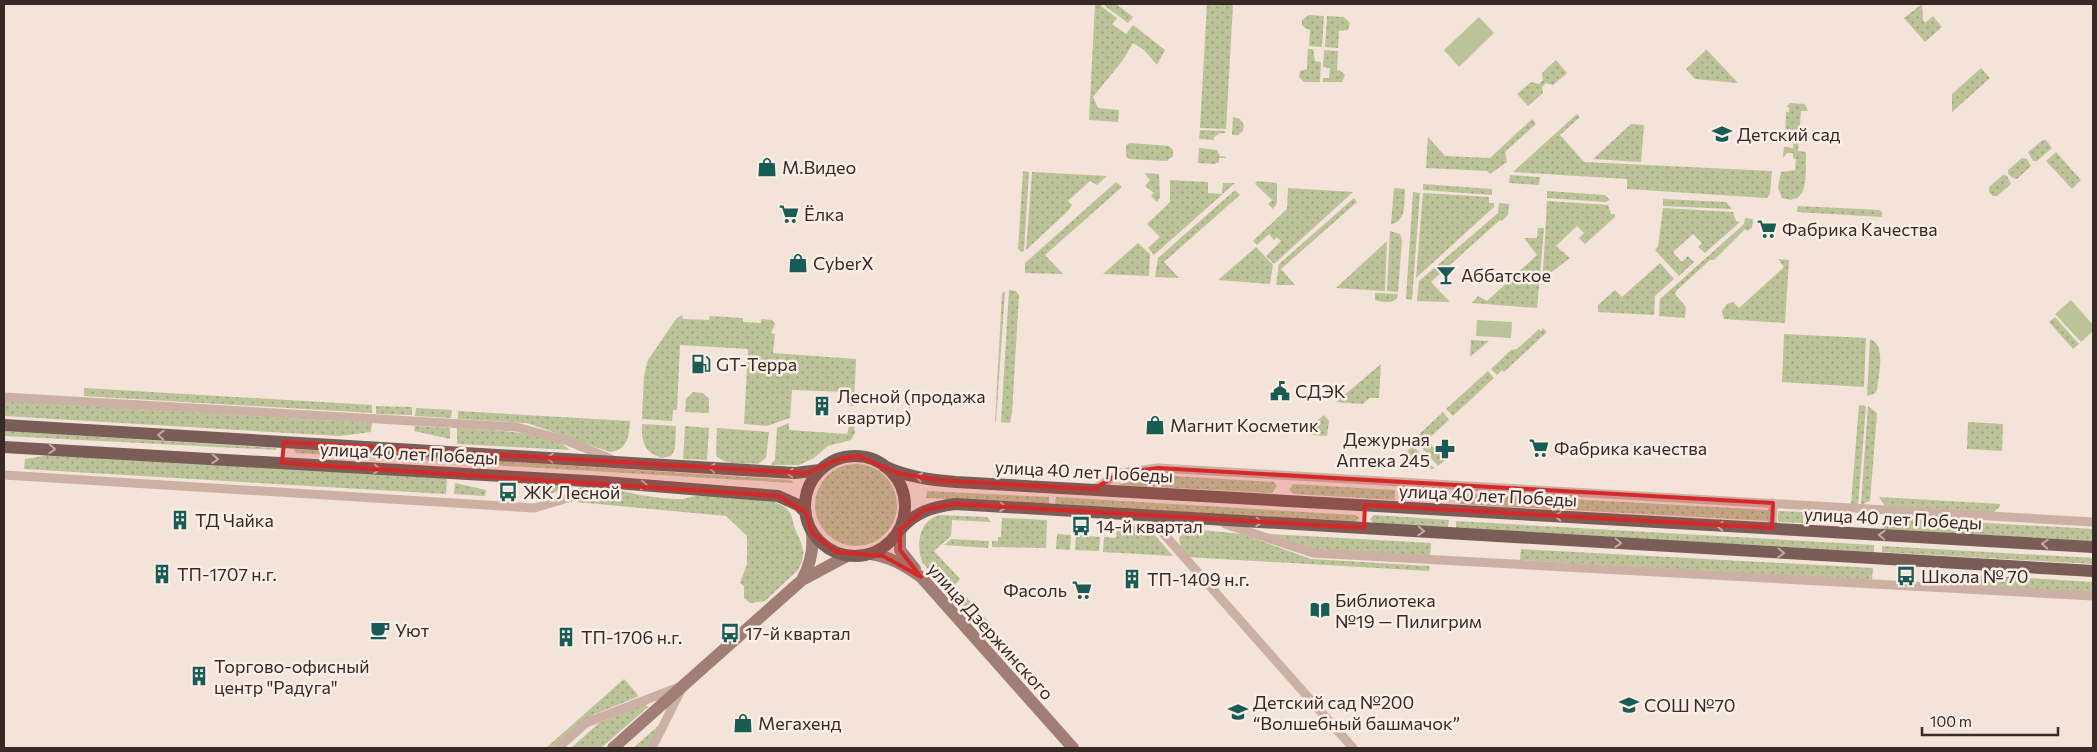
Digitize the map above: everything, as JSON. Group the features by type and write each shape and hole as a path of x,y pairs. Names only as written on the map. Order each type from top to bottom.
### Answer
{"main road":[{"name":"улица 40 лет Победы","path":"4,425 795,473 820,470"},
{"path":"282,463 284,442"},
{"name":"улица 40 лет Победы","path":"4,446 604,482 778,496 798,505 806,513"},
{"path":"802,580 808,569 813,545 812,532 806,513 807,490 820,470 828,463 851,456 865,457 884,466 899,482 904,494 904,518 900,530 900,550 921,577"},
{"name":"улица 40 лет Победы","path":"884,466 898,473 937,480 2093,547"},
{"path":"613,748 802,580 847,556 871,554 884,547 909,519 924,510 955,504 2093,571"},
{"path":"1364,528 1365,505"},
{"path":"812,532 824,545 847,556"},
{"name":"улица Дзержинского","path":"871,554 898,562 921,577 1073,748"}],"street":[{"name":"улица 40 лет Победы","path":"4,396 516,427 568,441 618,462"},
{"path":"1094,489 1120,473 1158,468 2093,522"},
{"path":"4,475 534,508 568,498 604,482"},
{"path":"1772,503 1772,528"},
{"path":"1147,515 1353,748"},
{"path":"1210,519 1313,553 2093,596"},
{"path":"558,748 586,723 684,686"},
{"path":"652,748 684,686"}],"highlighted area":[{"path":"284,442 806,473 839,459 858,456 898,473 937,480 1094,489 1120,473 1158,468 1773,503 1772,528 1365,505 1364,528 955,504 924,510 900,530 900,550 921,577 883,556 836,552 812,533 806,513 778,496 282,463"}],"green space":[{"path":"1095,4 1102,4 1101,6 1117,18 1112,24 1126,34 1133,25 1165,50 1157,65 1144,50 1133,43 1123,60 1093,97 1098,108 1119,110 1118,122 1089,120"},
{"path":"1106,4 1116,4 1133,17 1128,23 1105,6"},
{"path":"1207,4 1233,4 1226,129 1200,128"},
{"path":"1922,4 1923,20 1925,23 1933,16 1942,27 1925,42 1904,18"},
{"path":"1309,15 1324,16 1322,47 1309,46 1310,30 1302,25 1302,20"},
{"path":"1327,16 1344,17 1350,23 1348,30 1339,31 1338,48 1325,47"},
{"path":"1479,17 1494,33 1459,67 1444,50"},
{"path":"1308,49 1313,49 1315,61 1321,62 1320,82 1304,82 1299,77 1300,71 1307,69"},
{"path":"1707,49 1738,83 1695,79 1686,69"},
{"path":"1324,50 1338,51 1337,70 1345,75 1342,82 1323,82 1323,78 1329,78 1330,68 1323,67"},
{"path":"1556,60 1567,73 1553,85 1546,83 1542,87 1543,93 1528,106 1517,94 1531,82 1539,84 1543,80 1542,73"},
{"path":"1981,68 1990,78 1952,112 1952,94"},
{"path":"1790,103 1805,104 1808,111 1801,111 1798,151 1806,152 1805,186 1798,197 1791,199 1782,198 1778,188 1781,172 1795,170 1796,159 1793,158 1793,153 1787,153 1783,158 1784,147 1793,148 1793,143 1785,142 1786,112 1789,112 1787,106"},
{"path":"1577,114 1580,117 1560,135 1584,162 1772,171 1770,194 1767,198 1627,189 1627,179 1513,172"},
{"path":"1233,117 1240,119 1244,125 1243,131 1238,135 1232,135"},
{"path":"1532,119 1536,124 1505,152 1507,162 1490,174 1487,171 1426,168 1428,137 1445,156 1490,158"},
{"path":"1631,124 1644,125 1641,162 1593,159"},
{"path":"1200,130 1225,131 1225,133 1220,133 1214,137 1214,140 1199,139"},
{"path":"2043,140 2046,140 2052,148 2037,161 2033,161 2028,152"},
{"path":"1130,143 1169,146 1173,150 1173,156 1167,161 1129,159 1126,156 1126,145"},
{"path":"1199,148 1217,150 1220,156 1226,158 1219,158 1219,162 1215,164 1198,163"},
{"path":"2056,152 2081,180 2072,189 2046,161"},
{"path":"2022,158 2027,159 2031,166 2017,179 2013,178 2008,174 2008,170"},
{"path":"1023,171 1029,172 1024,251 1021,252 1018,249"},
{"path":"1032,172 1107,176 1097,185 1090,181 1068,201 1072,205 1069,210 1026,250"},
{"path":"1146,173 1159,174 1160,197 1157,202 1151,196 1154,193 1145,186 1150,180"},
{"path":"1510,175 1540,177 1539,185 1509,183"},
{"path":"2003,175 2007,176 2011,184 1997,196 1993,196 1989,192 1989,187"},
{"path":"1170,180 1208,182 1208,193 1222,194 1223,183 1235,183 1154,255 1148,248 1160,237 1147,224 1170,202"},
{"path":"1257,181 1277,183 1277,203 1273,209 1268,204 1272,200 1255,184"},
{"path":"1116,182 1122,187 1045,255 1063,274 1025,273 1025,263"},
{"path":"1423,184 1492,189 1492,195 1423,190"},
{"path":"1288,188 1353,192 1274,264 1266,256 1281,241 1277,237 1274,240 1269,234 1257,245 1253,241 1287,209"},
{"path":"1394,188 1405,189 1404,211 1400,220 1391,224"},
{"path":"1235,190 1240,195 1164,262 1179,278 1155,277 1158,258"},
{"path":"1547,191 1605,195 1610,200 1605,202 1547,198"},
{"path":"1413,192 1420,193 1412,300 1406,299"},
{"path":"1423,193 1489,197 1489,203 1494,203 1494,207 1416,278"},
{"path":"1354,198 1357,202 1281,269 1295,285 1276,285 1279,264"},
{"path":"1663,199 1726,202 1732,209 1663,206"},
{"path":"1547,201 1608,205 1611,214 1615,214 1615,217 1585,244 1579,238 1584,233 1577,226 1556,246 1570,258 1545,277 1543,273"},
{"path":"1499,203 1509,204 1508,215 1431,282 1450,302 1417,301 1419,281 1498,213"},
{"path":"1798,206 1880,210 1882,217 1797,212"},
{"path":"1663,208 1733,212 1736,221 1740,222 1705,253 1698,247 1702,243 1693,234 1673,252 1682,262 1688,256 1694,262 1679,276 1655,250 1658,247"},
{"path":"1745,218 1753,219 1752,228 1747,231 1745,229 1714,260 1710,260 1677,290 1675,294 1686,307 1685,318 1659,316 1660,299 1744,224"},
{"path":"1538,228 1544,228 1537,308 1472,303 1478,296 1487,301 1537,255 1524,238 1537,238"},
{"path":"1390,231 1400,234 1402,240 1398,292 1387,291"},
{"path":"1387,241 1385,291 1336,288"},
{"path":"1138,243 1150,254 1149,276 1103,274"},
{"path":"1256,247 1273,265 1270,284 1218,280"},
{"path":"1778,259 1789,260 1785,323 1724,319 1722,311 1727,304 1733,302 1739,308 1784,267"},
{"path":"1660,263 1674,279 1655,296 1654,315 1598,312 1598,305 1615,290 1622,297"},
{"path":"1009,290 1016,291 1019,295 1010,423 1001,422"},
{"path":"1005,291 996,421 995,422 1002,294"},
{"path":"1375,293 1398,294 1395,300 1387,302 1375,300"},
{"path":"2071,300 2093,325 2093,331 2081,342 2055,314"},
{"path":"682,315 683,319 709,320 710,316 743,318 743,322 761,323 761,319 772,320 775,324 771,333 775,334 773,353 856,359 854,406 848,406 847,392 792,390 790,418 767,426 744,424 748,349 680,345 677,410 673,410 672,421 642,419 644,376 648,360 676,319"},
{"path":"2055,317 2079,344 2073,349 2049,322"},
{"path":"1477,320 1512,322 1511,338 1476,336"},
{"path":"1543,328 1547,332 1504,372 1502,370 1497,375 1491,369 1511,350 1517,349 1539,329 1541,331"},
{"path":"1784,334 1866,338 1864,387 1782,382"},
{"path":"1870,339 1875,342 1878,348 1880,362 1877,390 1874,394 1867,396"},
{"path":"1471,340 1489,341 1470,357"},
{"path":"1381,364 1379,398 1370,398 1362,404 1336,402"},
{"path":"1488,371 1494,378 1453,416 1446,409"},
{"path":"84,388 372,405 372,413 84,396"},
{"path":"693,392 703,393 709,399 709,413 685,412 686,399"},
{"path":"4,401 372,423 371,432 340,436 4,416"},
{"path":"1859,405 1866,406 1858,505 1851,504"},
{"path":"376,406 412,407 412,415 376,414"},
{"path":"1868,406 1877,413 1870,501 1861,505"},
{"path":"416,408 452,410 451,418 415,416"},
{"path":"458,411 630,421 630,427 624,445 616,451 610,452 527,423 458,419"},
{"path":"1443,412 1449,420 1427,440 1445,460 1438,466 1414,439"},
{"path":"1324,415 1329,421 1327,436 1311,435 1307,430"},
{"path":"1968,422 2003,424 2002,451 1967,449"},
{"path":"789,423 789,430 847,434 850,424 854,426 855,433 851,440 828,446 814,458 799,465 771,465 775,459 777,428"},
{"path":"642,424 676,426 675,449 671,456 662,458 647,449 642,435"},
{"path":"415,426 450,428 450,439 414,431"},
{"path":"685,426 709,428 707,460 683,459"},
{"path":"457,428 534,435 562,444 569,450 457,444"},
{"path":"717,428 769,432 766,458 758,464 735,463 720,459 716,455"},
{"path":"4,431 276,448 277,450 4,436"},
{"path":"1412,445 1435,469 1402,467 1403,457"},
{"path":"294,450 449,457 449,462 296,453"},
{"path":"49,455 447,477 446,494 24,469 25,459"},
{"path":"456,458 791,480 793,483 456,463"},
{"path":"856,464 872,467 885,476 894,489 897,505 894,521 885,534 872,543 856,546 840,543 827,534 818,521 815,505 818,489 827,476 840,467"},
{"path":"1158,475 1274,482 1277,486 1272,493 1118,485"},
{"path":"455,483 486,490 485,496 454,494"},
{"path":"1293,484 1395,490 1395,500 1294,494 1289,490"},
{"path":"558,485 570,488 531,499 532,488"},
{"path":"597,487 667,499 723,494 750,496 776,502 785,507 791,515 803,550 801,564 798,570 765,601 750,603 744,598 744,586 740,583 747,564 747,536 726,516 576,502 576,499"},
{"path":"927,491 1049,497 1049,504 926,498"},
{"path":"1461,493 1769,510 1769,521 1460,504"},
{"path":"1056,497 1355,515 1359,518 1355,522 1055,504"},
{"path":"1879,497 2000,504 2000,506 1993,513 1885,506"},
{"path":"1778,511 1804,512 1803,523 1778,522"},
{"path":"939,515 987,517 991,522 952,520 951,536 934,551 960,579 955,585 992,625 983,633 922,562 919,541 923,528 927,522"},
{"path":"1374,515 1449,520 1448,527 1374,523 1370,519"},
{"path":"1002,518 1047,520 1046,548 992,547 992,541 998,541 998,537 1001,537"},
{"path":"1896,518 2093,529 2093,541 1882,529 1882,526"},
{"path":"1456,521 1874,545 1874,552 1456,528"},
{"path":"1117,525 1147,526 1173,556 1103,552 1104,537 1116,538"},
{"path":"1190,529 1242,534 1311,559 1430,566 1429,571 1187,557 1181,549 1179,538 1183,532"},
{"path":"1057,534 1071,535 1070,550 1056,549"},
{"path":"1268,534 1431,543 1430,556 1313,549"},
{"path":"1076,535 1100,537 1099,551 1075,550"},
{"path":"951,539 989,541 988,548 944,545"},
{"path":"1882,546 2093,558 2093,564 1882,552"},
{"path":"1521,549 1873,568 1872,580 1520,560"},
{"path":"1943,573 2093,582 2093,593 1942,585"},
{"path":"624,679 638,695 637,697 593,715 556,748 546,748"},
{"path":"645,704 648,707 601,748 571,748 599,723"},
{"path":"658,726 650,748 633,748"}],"place":[{"name":"Детский сад","path":"1722,134"},
{"name":"М.Видео","path":"767,167"},
{"name":"Ёлка","path":"789,214"},
{"name":"Фабрика Качества","path":"1767,229"},
{"name":"CyberX","path":"798,263"},
{"name":"Аббатское","path":"1446,275"},
{"name":"GT-Терра","path":"701,364"},
{"name":"СДЭК","path":"1280,391"},
{"name":"Лесной (продажа квартир)","path":"822,406"},
{"name":"Магнит Косметик","path":"1155,425"},
{"name":"Фабрика качества","path":"1539,448"},
{"name":"Дежурная Аптека 245","path":"1445,449"},
{"name":"ЖК Лесной","path":"508,492"},
{"name":"ТД Чайка","path":"180,520"},
{"name":"14-й квартал","path":"1081,526"},
{"name":"ТП-1707 н.г.","path":"162,574"},
{"name":"Школа № 70","path":"1906,576"},
{"name":"ТП-1409 н.г.","path":"1132,579"},
{"name":"Фасоль","path":"1082,590"},
{"name":"Библиотека №19 — Пилигрим","path":"1320,610"},
{"name":"Уют","path":"380,630"},
{"name":"17-й квартал","path":"730,633"},
{"name":"ТП-1706 н.г.","path":"566,637"},
{"name":"Торгово-офисный центр \"Радуга\"","path":"199,676"},
{"name":"СОШ №70","path":"1629,705"},
{"name":"Детский сад №200 “Волшебный башмачок”","path":"1238,712"},
{"name":"Мегахенд","path":"743,723"}]}
